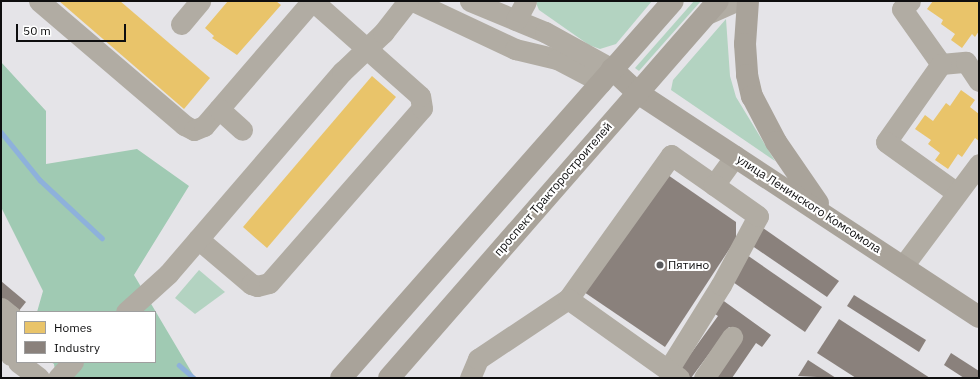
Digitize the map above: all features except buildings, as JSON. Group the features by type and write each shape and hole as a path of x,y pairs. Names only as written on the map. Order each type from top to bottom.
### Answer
{"main road":[{"path":"341,378 673,1"},
{"path":"748,1 745,44 752,96 761,118 798,178 828,216"},
{"name":"проспект Тракторостроителей","path":"389,378 712,7"},
{"name":"улица Ленинского Комсомола","path":"607,76 638,92 979,317"}],"street":[{"path":"39,1 189,128 204,126 313,1 420,96 422,108 275,279 264,286 251,284 198,239"},
{"path":"181,24 200,1"},
{"path":"127,311 165,278 342,72 388,28 408,1"},
{"path":"413,1 515,49 557,59 607,76"},
{"path":"470,1 572,45 607,76"},
{"path":"516,20 526,1"},
{"path":"712,7 736,1"},
{"path":"910,1 902,9 941,64"},
{"path":"941,64 966,62 976,69"},
{"path":"941,64 886,142 957,193"},
{"path":"219,109 242,130"},
{"path":"470,378 478,359 568,299 671,155 758,216 720,285 675,375 568,299"},
{"path":"714,185 735,156"},
{"path":"903,266 979,164"},
{"path":"1,308 11,316 11,357"},
{"path":"704,378 732,337"},
{"path":"19,363 39,378"},
{"path":"58,378 72,363"}],"green space":[{"path":"538,1 652,1 616,44 600,49 589,45 539,10 536,3"},
{"path":"694,1 701,1 639,71 635,68"},
{"path":"726,19 730,76 736,97 775,161 671,90 673,80"},
{"path":"1,62 46,111 46,164 137,149 189,186 134,275 155,311 37,311 43,291 1,207"},
{"path":"199,270 225,292 195,314 175,298"},
{"path":"156,312 195,378 56,378 54,364 52,363 156,363"}],"waterway":[{"path":"1,132 40,180 102,238"},
{"path":"179,365 194,378"}],"place":[{"name":"Пятино","path":"660,265"}]}
